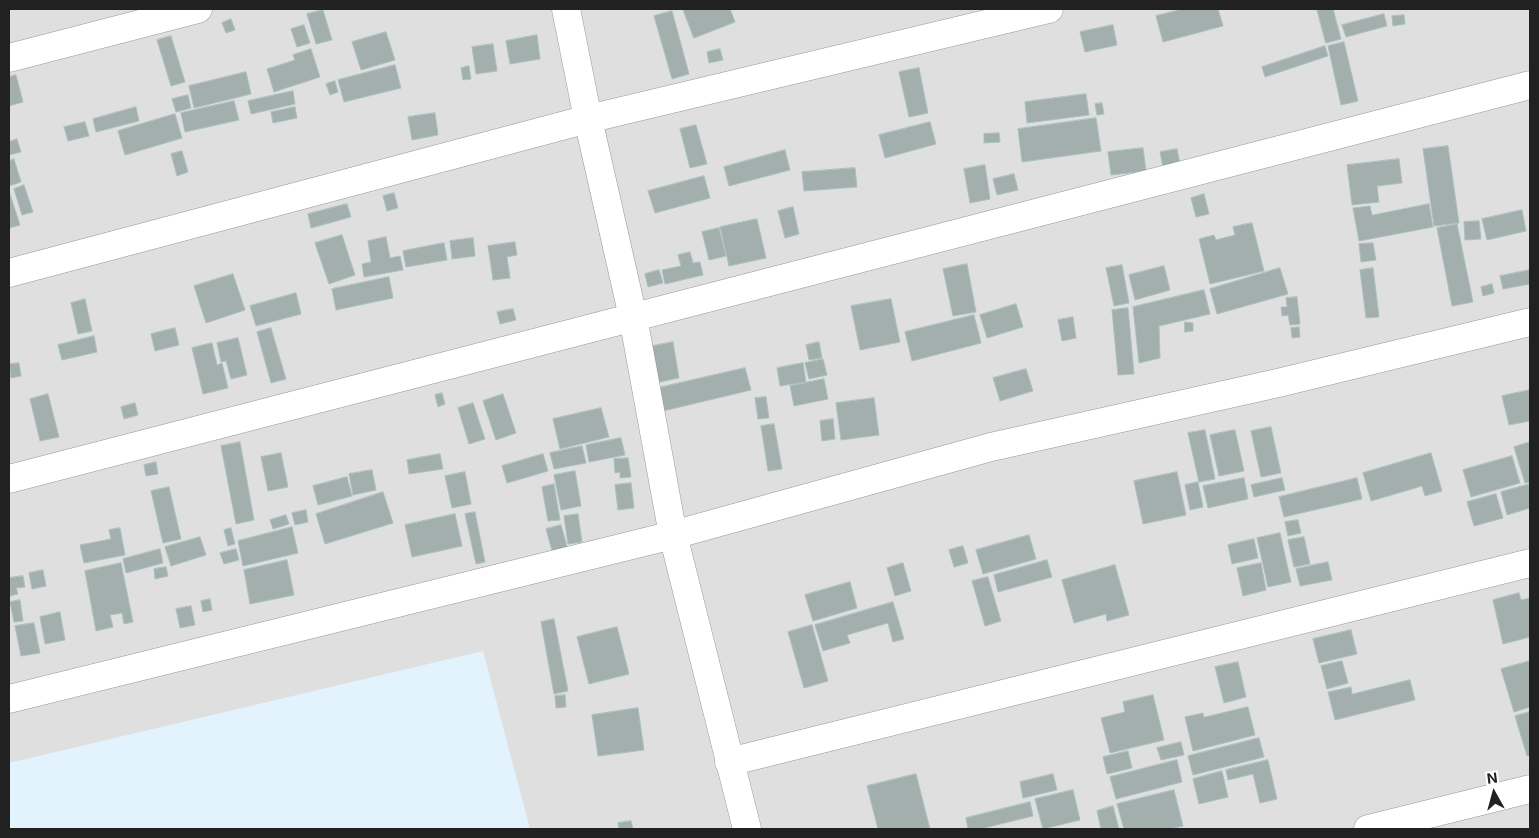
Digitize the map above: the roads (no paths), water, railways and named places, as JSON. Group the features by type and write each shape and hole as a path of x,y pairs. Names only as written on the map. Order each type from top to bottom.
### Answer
{"street":[{"path":"9,58 198,9"},
{"path":"566,9 588,119 633,317 673,535 747,829"},
{"path":"9,273 588,119 1049,9"},
{"path":"9,479 1530,85"},
{"path":"9,699 673,535 991,446 1278,383 1530,322"},
{"path":"729,762 1530,563"},
{"path":"1368,829 1530,788"}]}
